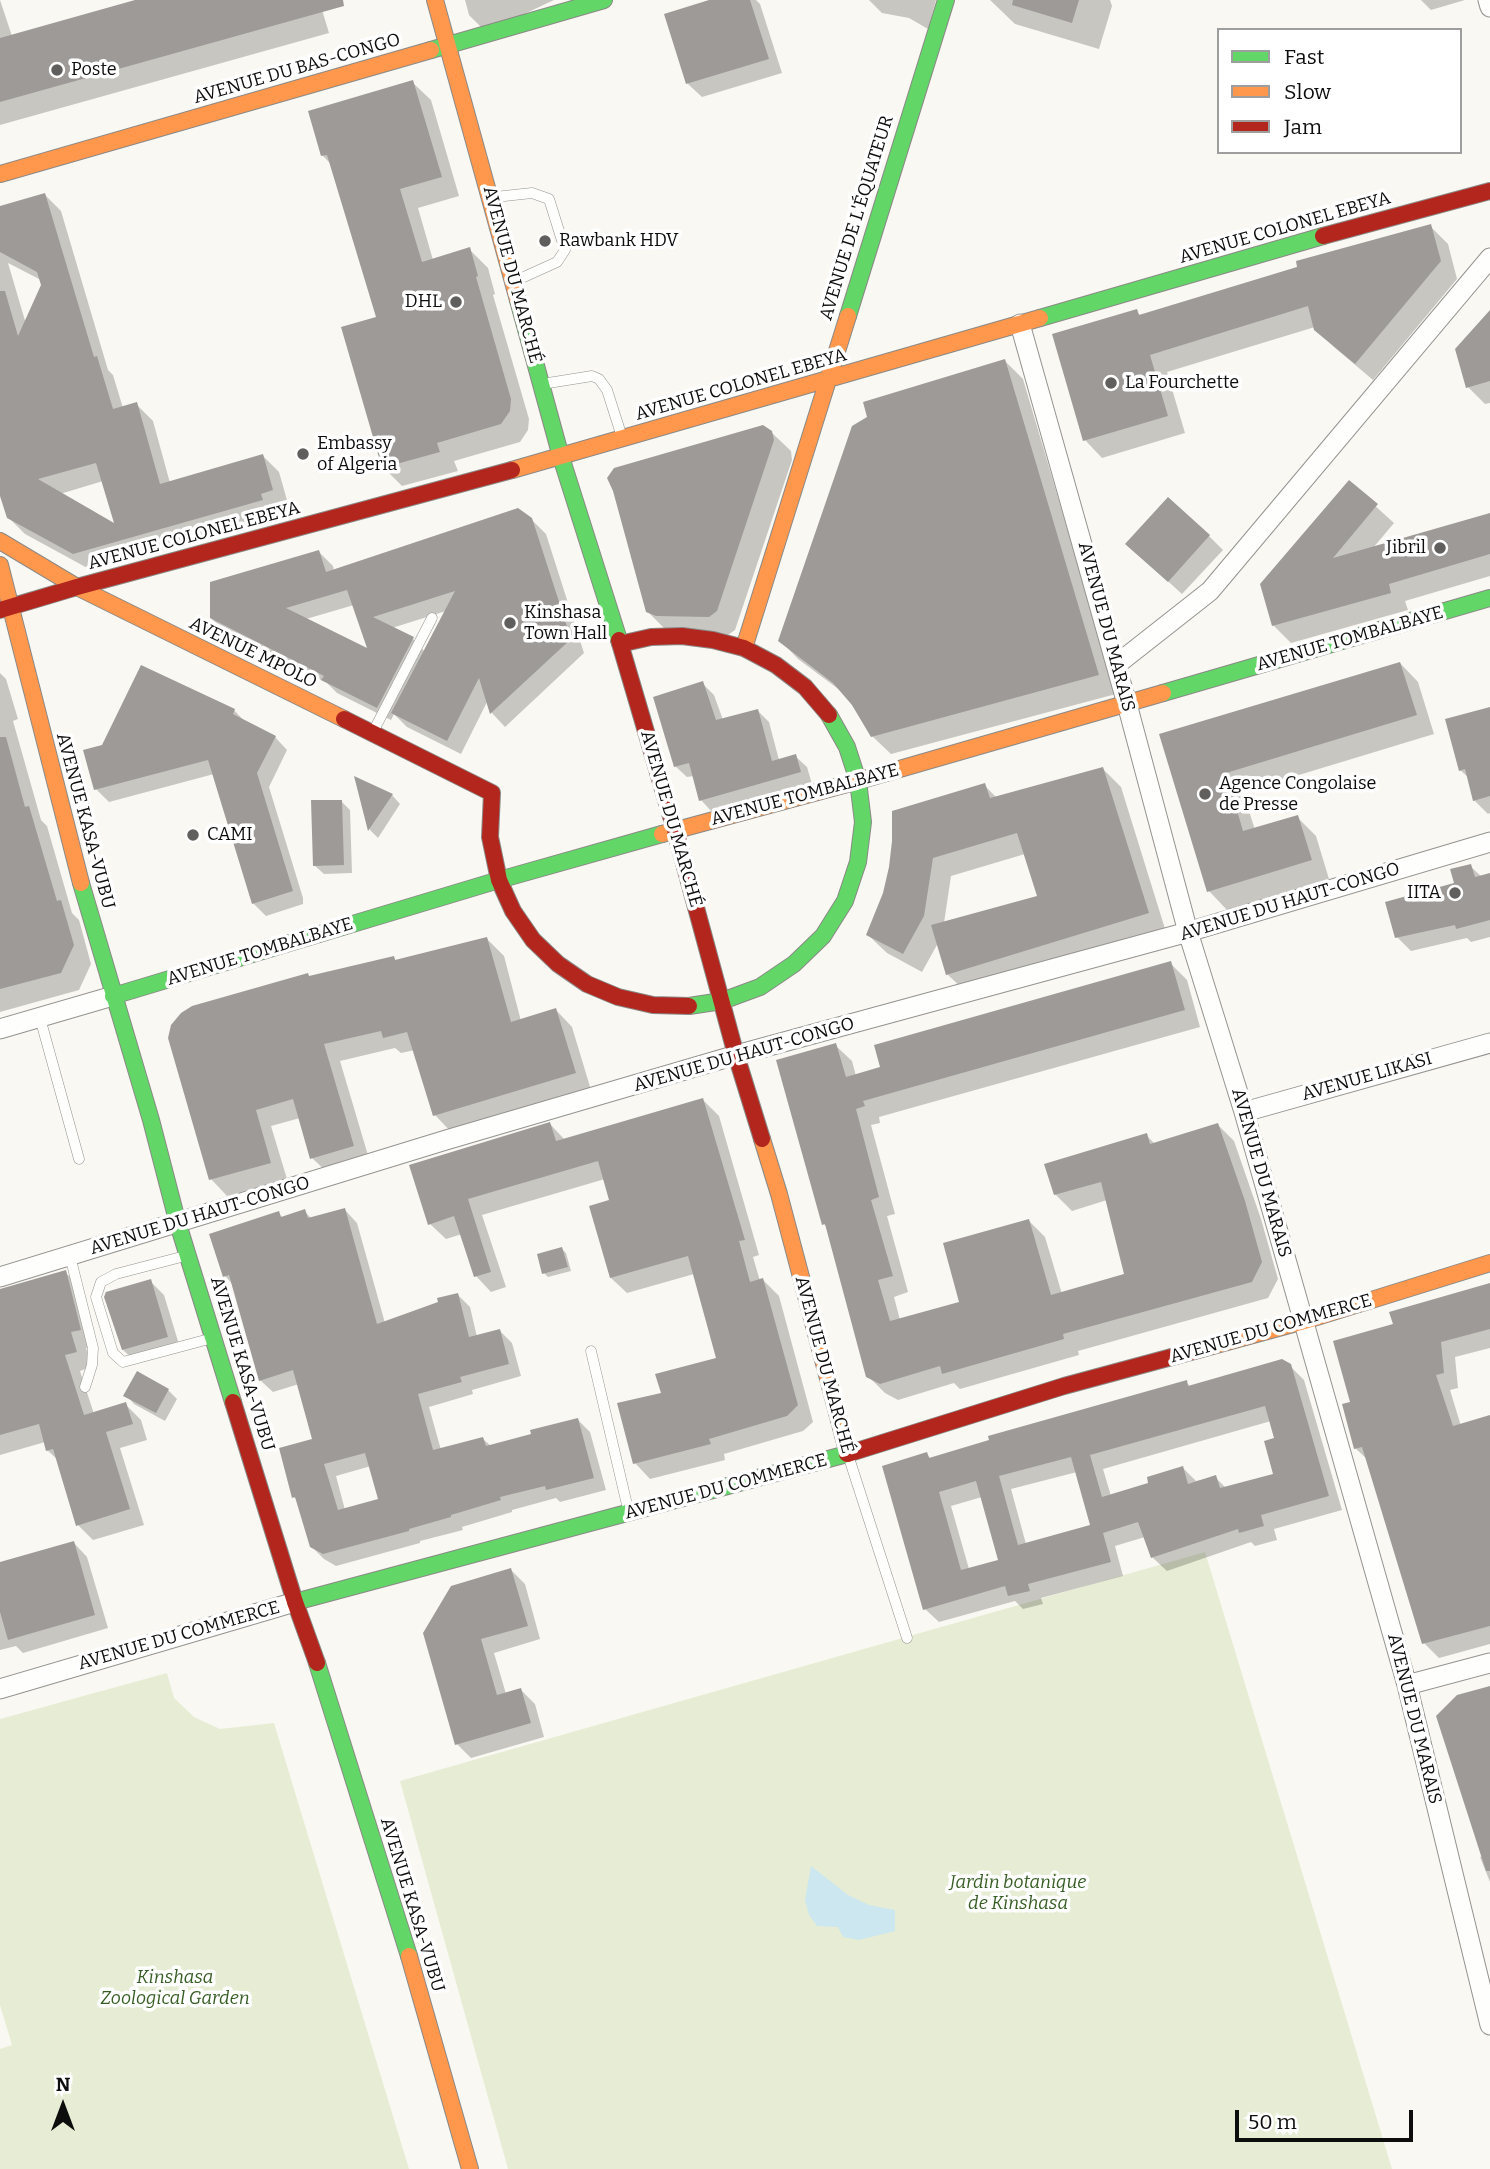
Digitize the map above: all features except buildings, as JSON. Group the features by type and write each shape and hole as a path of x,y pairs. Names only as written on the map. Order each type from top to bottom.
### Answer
{"street":[{"name":"AVENUE DU MARCHÉ","path":"435,0 561,457 675,830 736,1055 779,1194 848,1454"},
{"name":"AVENUE DU BAS-CONGO","path":"0,174 604,0"},
{"name":"AVENUE DE L'ÉQUATEUR","path":"744,648 946,0"},
{"path":"1488,0 1490,7"},
{"name":"AVENUE COLONEL EBEYA","path":"5,608 561,457 1283,247 1490,191"},
{"path":"1116,665 1210,592 1490,258"},
{"name":"AVENUE DU MARAIS","path":"1020,324 1188,932 1244,1112 1407,1685 1490,2025"},
{"name":"AVENUE MPOLO","path":"0,541 77,587 492,793 490,837 499,880"},
{"name":"AVENUE KASA-VUBU","path":"0,565 5,608 113,996 151,1120 178,1224 295,1602 329,1698 413,1970 470,2169"},
{"name":"AVENUE TOMBALBAYE","path":"0,1030 499,880 858,781 1490,598"},
{"path":"499,880 513,911 533,940 558,964 587,984 618,997 653,1005 687,1006 722,1001 760,987 794,964 823,936 845,901 858,862 863,822 858,781 847,747 821,706 805,687 776,665 744,648 713,640 682,636 651,637 620,645"},
{"name":"AVENUE DU HAUT-CONGO","path":"0,1277 433,1144 736,1055 1188,932 1490,842"},
{"name":"AVENUE LIKASI","path":"1244,1112 1490,1043"},
{"name":"AVENUE DU COMMERCE","path":"0,1689 295,1602 848,1454 1064,1387 1304,1321 1490,1263"},
{"path":"1407,1685 1490,1663"}],"lane":[{"path":"491,198 532,193 549,199 565,250 557,262 513,282"},
{"path":"541,384 592,376 599,379 607,390 623,439"},
{"path":"372,734 432,618"},
{"path":"40,1018 79,1159"},
{"path":"188,1255 116,1274 101,1282 96,1297 113,1353 123,1362 213,1338"},
{"path":"70,1256 93,1349 92,1365 85,1387"},
{"path":"592,1351 629,1513"},
{"name":"AVENUE DU MARCHÉ","path":"848,1454 907,1638"}],"green space":[{"name":"Jardin botanique de Kinshasa","path":"1205,1552 1392,2169 508,2169 400,1781"},
{"name":"Kinshasa Zoological Garden","path":"167,1673 174,1698 194,1717 220,1729 274,1723 409,2169 0,2169 0,2049 12,2045 0,2005 0,1719"}],"water":[{"path":"811,1866 848,1895 869,1905 895,1910 895,1931 859,1940 843,1937 838,1927 817,1926 809,1915 805,1900"}],"traffic: fast":[{"path":"431,50 604,0"},
{"path":"848,316 946,0"},
{"path":"1040,318 1323,236"},
{"path":"518,300 561,457 619,640"},
{"path":"1163,693 1490,598"},
{"path":"689,1006 722,1001 760,987 794,964 823,936 845,901 858,862 863,822 858,781 847,747 829,715"},
{"path":"113,996 662,834"},
{"path":"81,883 151,1120 178,1224 233,1402"},
{"path":"295,1602 847,1454"},
{"path":"317,1663 409,1956"}],"traffic: slow":[{"path":"435,0 518,300"},
{"path":"0,174 431,50"},
{"path":"744,648 848,316"},
{"path":"512,470 1040,318"},
{"path":"0,541 77,587 344,719"},
{"path":"0,565 81,883"},
{"path":"662,834 1163,693"},
{"path":"762,1139 848,1454"},
{"path":"1194,1351 1304,1321 1490,1263"},
{"path":"409,1956 470,2169"}],"traffic: jam":[{"path":"1323,236 1490,191"},
{"path":"0,610 512,470"},
{"path":"620,644 651,637 682,636 744,648 776,665 805,687 829,715"},
{"path":"619,640 762,1139"},
{"path":"344,719 492,793 490,837 499,880 513,911 533,940 558,964 587,984 618,997 653,1005 689,1006"},
{"path":"847,1454 1064,1386 1194,1351"},
{"path":"233,1402 295,1602 317,1663"}],"place":[{"name":"Poste","path":"57,70"},
{"name":"Rawbank HDV","path":"545,241"},
{"name":"DHL","path":"456,302"},
{"name":"La Fourchette","path":"1111,383"},
{"name":"Embassy of Algeria","path":"303,454"},
{"name":"Jibril","path":"1440,548"},
{"name":"Kinshasa Town Hall","path":"510,623"},
{"name":"Agence Congolaise de Presse","path":"1205,794"},
{"name":"CAMI","path":"193,835"},
{"name":"IITA","path":"1455,893"}]}
